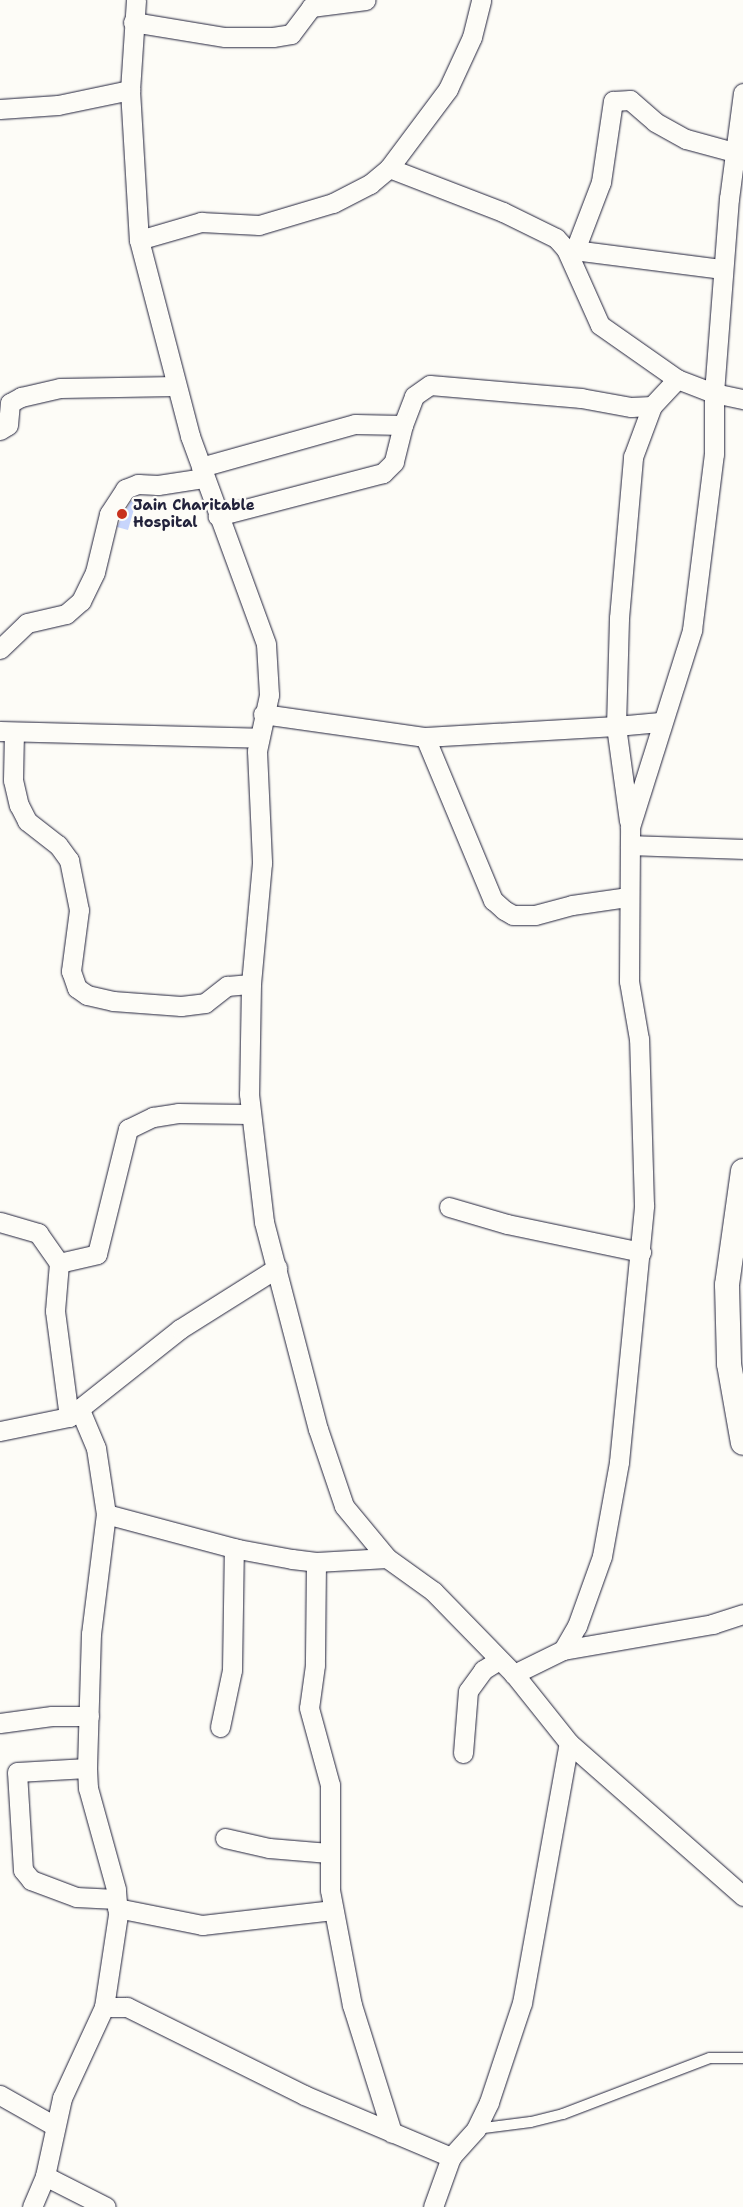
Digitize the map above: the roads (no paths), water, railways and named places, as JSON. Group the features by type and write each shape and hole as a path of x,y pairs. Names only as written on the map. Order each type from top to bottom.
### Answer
{"street":[{"path":"136,0 133,22 130,90 138,240 176,386 202,473 266,644 269,695 263,714 259,738 262,863 251,984 249,1114 261,1205 318,1429 344,1506 387,1558 433,1591 514,1674 569,1743 743,1896"},
{"path":"133,22 225,37 273,37 291,34 312,7 366,0"},
{"path":"138,240 201,222 243,227 284,218 349,196 389,168 448,89 472,37 481,0"},
{"path":"0,108 58,105 130,90"},
{"path":"630,836 660,722 692,630 714,454 714,393 723,269 734,152 743,93"},
{"path":"570,250 600,182 613,101 630,100 655,122 686,139 734,152"},
{"path":"389,168 529,223 556,238 570,250 600,325 677,379 714,393 743,399"},
{"path":"570,250 723,269"},
{"path":"563,1650 578,1626 602,1556 619,1462 641,1252 644,1205 639,1039 629,981 628,897 630,836 616,726 619,618 633,457 652,406 677,379"},
{"path":"218,516 384,473 394,462 403,424 414,396 430,385 581,398 631,407 652,406"},
{"path":"0,430 8,425 10,403 21,397 68,387 176,386"},
{"path":"0,649 27,623 66,614 81,601 95,572 109,514 125,489 138,484 202,473 355,424 403,424"},
{"path":"263,714 425,737 660,722"},
{"path":"251,984 227,986 205,1003 180,1006 113,1001 87,995 77,988 71,971 79,910 68,860 58,845 28,821 19,805 13,780 7,731 259,738"},
{"path":"425,737 493,900 504,910 513,915 535,915 572,904 628,897"},
{"path":"630,836 743,849"},
{"path":"59,1263 97,1254 128,1129 153,1117 178,1113 249,1114"},
{"path":"743,1171 727,1285 729,1364 743,1442"},
{"path":"449,1207 508,1224 641,1252"},
{"path":"0,1222 38,1233 59,1263 56,1311 75,1413 96,1448 106,1514 91,1634 87,1768 88,1788 117,1904 104,2007 53,2125 45,2176 32,2207"},
{"path":"0,1431 75,1413 180,1329 277,1268"},
{"path":"106,1514 234,1548 316,1562 387,1558"},
{"path":"220,1727 232,1670 234,1548"},
{"path":"316,1562 315,1666 310,1708 328,1767 329,1853 333,1910 352,2005 392,2133"},
{"path":"514,1674 563,1650 713,1624 743,1614"},
{"path":"463,1753 468,1690 483,1670 499,1660"},
{"path":"0,1723 43,1716 88,1716"},
{"path":"433,2207 451,2157 476,2129 522,2003 569,1743"},
{"path":"87,1768 17,1772 23,1870 31,1880 76,1897 117,1904 202,1925 333,1910"},
{"path":"225,1838 269,1848 329,1853"},
{"path":"104,2007 127,2007 304,2096 451,2157"},
{"path":"0,2095 53,2125"},
{"path":"45,2176 106,2207"}],"lane":[{"path":"476,2129 563,2114 710,2058 743,2058"}],"place":[{"name":"Jain Charitable Hospital","path":"122,514"}]}
